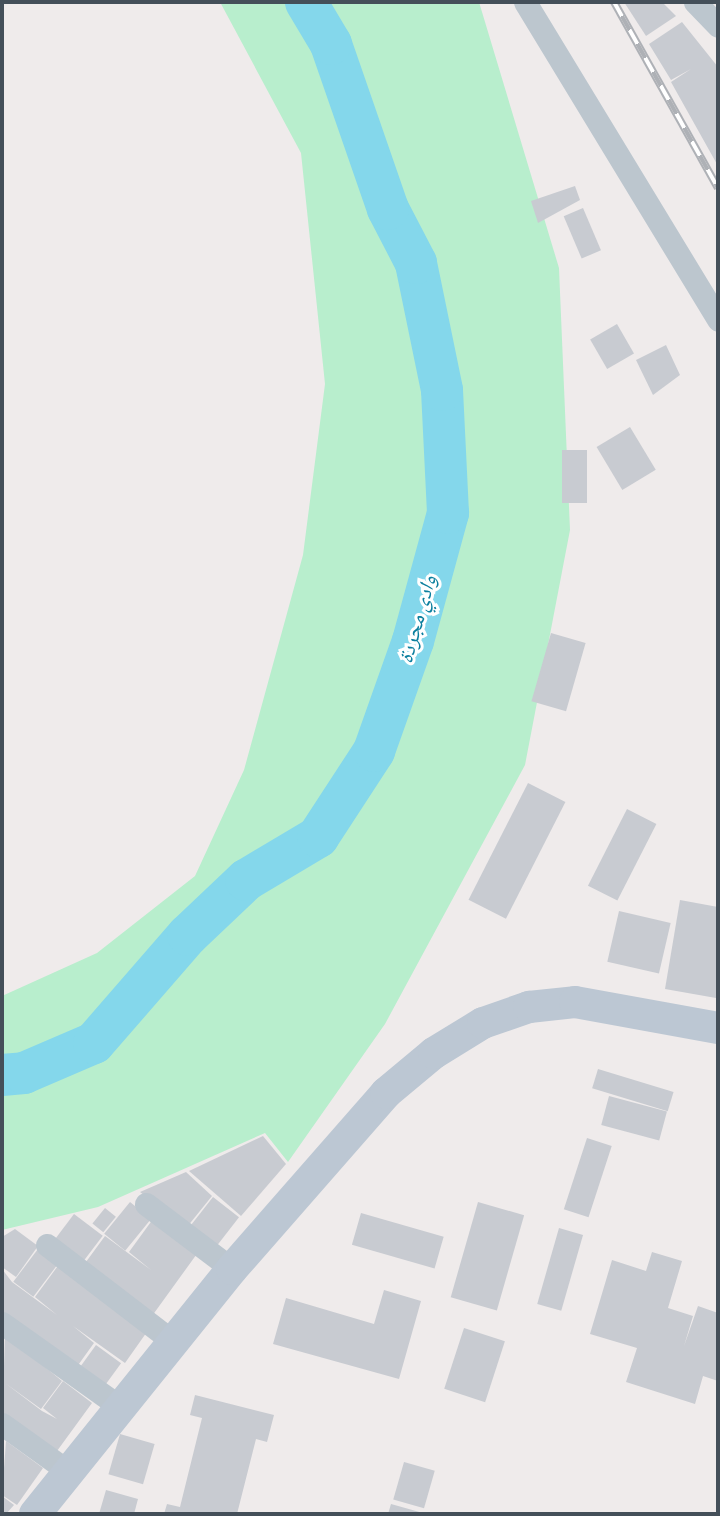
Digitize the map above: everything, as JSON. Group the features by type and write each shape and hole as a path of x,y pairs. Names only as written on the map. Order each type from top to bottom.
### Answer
{"street":[{"path":"525,2 718,320"},
{"path":"36,1514 172,1340 386,1093 483,1023 528,1007 575,1002 718,1028"},
{"path":"146,1204 232,1269"},
{"path":"47,1245 172,1340"},
{"path":"2,1323 119,1406"},
{"path":"2,1424 69,1472"}],"green space":[{"path":"220,2 479,2 559,268 570,530 525,765 385,1024 288,1162 265,1133 98,1207 2,1230 2,996 97,953 195,876 244,770 303,555 325,384 301,153"}],"building":[{"path":"624,2 662,2 676,16 646,36"},
{"path":"682,22 718,67 718,166 671,82 691,69 671,80 649,44"},
{"path":"575,186 580,200 538,223 531,201"},
{"path":"583,208 601,250 582,259 564,216"},
{"path":"617,324 634,353 607,369 590,340"},
{"path":"666,345 680,375 653,395 636,360"},
{"path":"630,427 656,470 622,490 597,447"},
{"path":"562,450 587,450 587,503 562,503"},
{"path":"551,633 586,643 566,711 531,701"},
{"path":"528,783 565,802 506,919 469,900"},
{"path":"627,809 656,824 617,901 588,886"},
{"path":"680,900 718,907 716,998 665,989"},
{"path":"619,911 671,923 659,974 607,962"},
{"path":"598,1069 674,1092 668,1111 592,1088"},
{"path":"609,1096 667,1112 659,1141 601,1125"},
{"path":"263,1136 286,1164 241,1216 189,1171"},
{"path":"587,1138 612,1146 589,1217 564,1209"},
{"path":"186,1172 212,1196 187,1227 140,1192"},
{"path":"213,1197 239,1217 214,1250 188,1229"},
{"path":"130,1202 151,1219 125,1251 104,1234"},
{"path":"478,1202 524,1215 497,1310 451,1297"},
{"path":"105,1208 116,1217 103,1232 92,1224"},
{"path":"361,1213 444,1237 435,1268 352,1245"},
{"path":"74,1214 103,1236 82,1264 53,1242"},
{"path":"153,1219 199,1251 152,1316 83,1266 105,1236 151,1270 129,1252"},
{"path":"559,1228 583,1235 561,1311 537,1304"},
{"path":"15,1229 38,1246 16,1277 2,1267 2,1237"},
{"path":"41,1245 61,1260 33,1297 13,1282"},
{"path":"652,1252 682,1261 668,1308 693,1316 684,1346 698,1306 718,1313 718,1381 703,1376 695,1404 626,1382 637,1348 590,1334 612,1260 646,1271"},
{"path":"60,1263 149,1329 125,1363 73,1326 94,1343 76,1368 2,1320 2,1269 12,1282 57,1315 35,1297"},
{"path":"384,1290 421,1301 399,1379 273,1344 286,1298 374,1324"},
{"path":"464,1328 505,1341 485,1402 444,1389"},
{"path":"5,1334 62,1381 41,1409 5,1383 42,1411 57,1419 43,1408 63,1381 92,1403 49,1462 2,1429"},
{"path":"96,1345 121,1363 102,1389 77,1371"},
{"path":"195,1395 274,1415 267,1442 256,1439 237,1514 164,1514 167,1504 180,1507 202,1418 190,1415"},
{"path":"120,1434 155,1444 143,1484 108,1474"},
{"path":"6,1441 43,1468 17,1505 2,1495"},
{"path":"404,1462 435,1471 424,1508 393,1499"},
{"path":"106,1490 138,1499 134,1514 99,1514"},
{"path":"2,1496 14,1505 6,1514 2,1514"},
{"path":"391,1504 423,1513 423,1514 388,1514"}],"waterway":[{"name":"وادي مجردة","path":"2,1075 24,1073 94,1043 188,935 246,880 318,837 374,751 413,641 448,513 442,390 416,263 388,209 331,44 306,2"}],"railway":[{"path":"614,2 718,188"}]}
